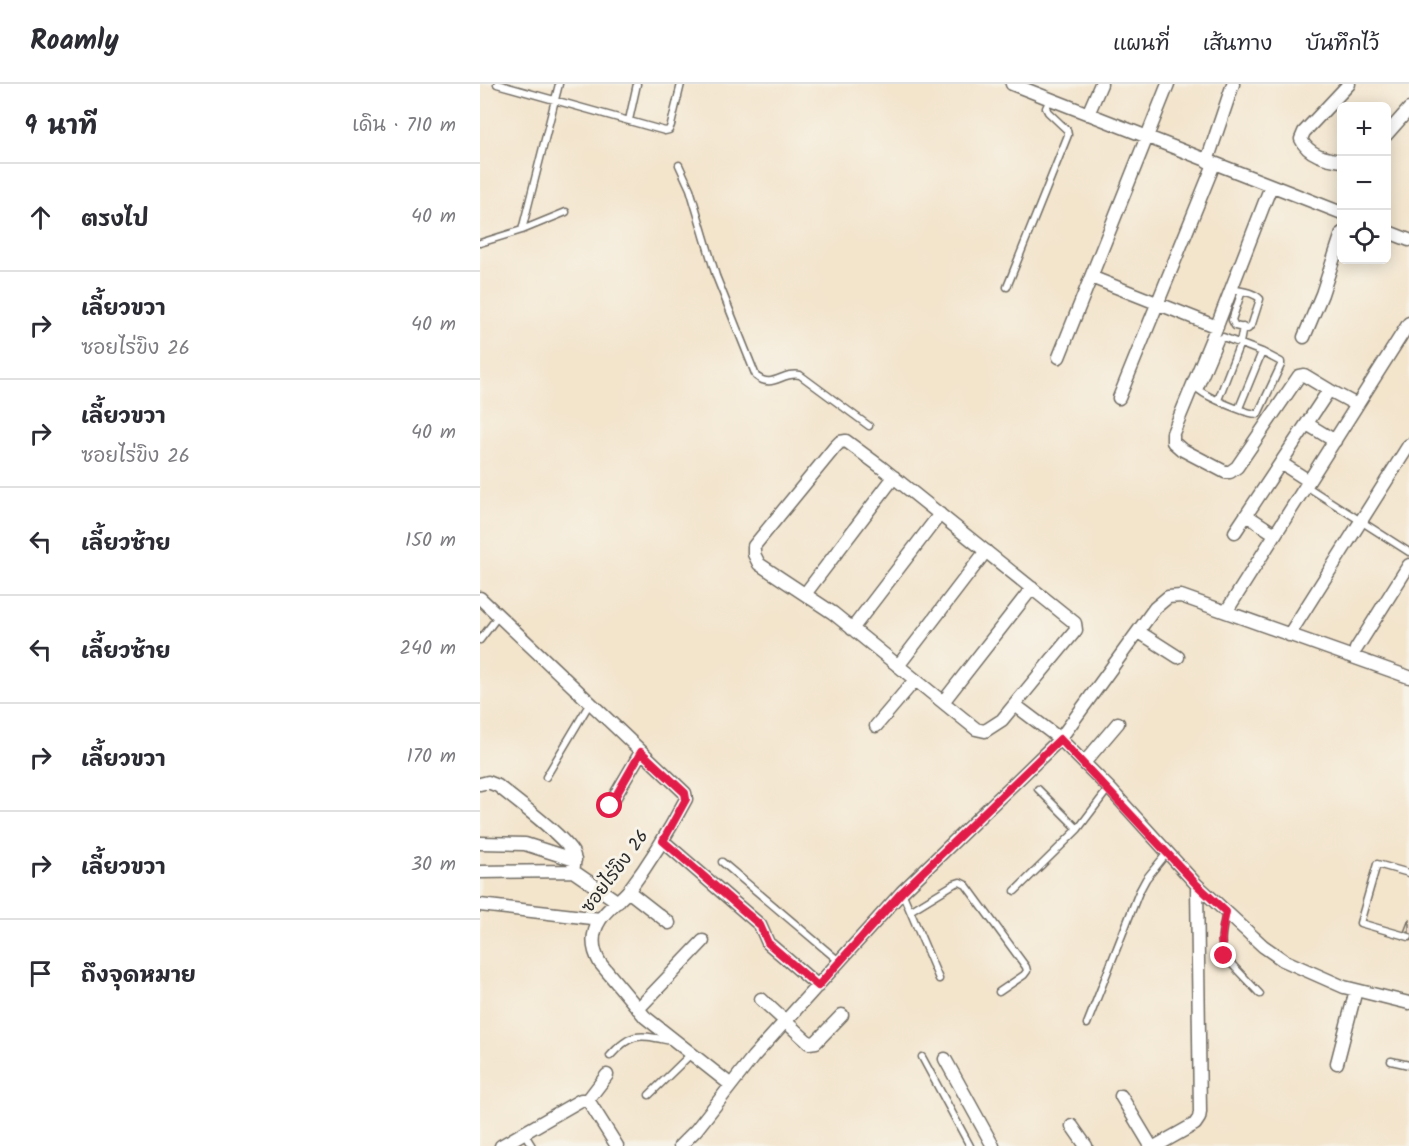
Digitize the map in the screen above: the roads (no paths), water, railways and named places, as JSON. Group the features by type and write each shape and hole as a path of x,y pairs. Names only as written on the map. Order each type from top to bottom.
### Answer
{"street":[{"path":"1012,84 1337,211"},
{"path":"1088,114 1101,84"},
{"path":"1059,357 1168,84"},
{"path":"1119,398 1158,303 1210,162 1233,84"},
{"path":"1337,160 1311,151 1301,139 1304,132 1349,84"},
{"path":"1391,129 1409,108"},
{"path":"1271,186 1237,290 1217,327 1173,433 1173,442 1180,449 1225,472 1230,472 1237,467 1299,376 1304,375 1357,405"},
{"path":"1391,233 1409,240"},
{"path":"1304,337 1322,294 1337,246"},
{"path":"1091,277 1217,327"},
{"path":"1226,612 1409,323"},
{"path":"1235,532 1329,390"},
{"path":"1307,424 1335,441"},
{"path":"846,441 894,477 1075,623 1076,630 1015,705 1002,720 985,731 976,729 852,629 759,564 754,554 754,546 840,442 846,441"},
{"path":"1289,635 1409,445"},
{"path":"1281,462 1308,483"},
{"path":"805,594 894,477"},
{"path":"852,629 940,514"},
{"path":"1246,515 1275,534"},
{"path":"898,666 986,551"},
{"path":"1356,649 1409,565"},
{"path":"943,702 1032,588"},
{"path":"680,1146 696,1130 753,1057 902,892 1060,739 1155,608 1168,597 1180,596 1409,677"},
{"name":"ซอยไร่ขิง 26","path":"480,598 685,793 686,799 663,841 628,891 600,919 592,944 600,963 638,1009 673,1041 731,1085"},
{"path":"1139,632 1178,657"},
{"path":"876,726 915,680"},
{"path":"1015,705 1060,739 1109,788 1197,885 1263,946 1283,960 1344,987 1409,1003"},
{"path":"1084,763 1118,723"},
{"path":"610,806 641,752"},
{"path":"480,784 488,782 498,786 563,841 574,854 574,866"},
{"path":"663,841 760,925 768,943 818,986"},
{"path":"480,843 525,844 574,866 618,902"},
{"path":"480,872 574,866"},
{"path":"1156,1146 1179,1140 1195,1124 1200,1112 1197,885"},
{"path":"628,891 669,923"},
{"path":"480,905 600,919"},
{"path":"638,1009 703,941"},
{"path":"1337,1063 1356,990"},
{"path":"761,999 812,1044 842,1015"},
{"path":"945,1059 993,1146"},
{"path":"588,1100 607,1075"},
{"path":"1121,1096 1151,1146"},
{"path":"501,1146 581,1100 588,1100"},
{"path":"588,1100 617,1146"},
{"path":"1072,1126 1086,1146"}],"lane":[{"path":"497,84 629,120 666,134 671,125 681,84"},
{"path":"522,230 559,84"},
{"path":"629,120 637,84"},
{"path":"1007,287 1068,135 1066,130 1047,112 1046,108 1050,99"},
{"path":"679,165 690,189 716,276 756,376 762,381 769,382 792,373 800,375 869,426"},
{"path":"480,243 522,230 566,212"},
{"path":"1237,290 1256,295 1260,299 1252,324 1248,328 1235,326 1232,321 1237,290"},
{"path":"1218,400 1240,343 1243,327"},
{"path":"1226,338 1262,352 1278,359 1281,365 1258,414 1218,400 1199,390 1220,340 1226,338"},
{"path":"1239,408 1262,352"},
{"path":"1308,483 1360,522 1409,552"},
{"path":"480,640 499,615"},
{"path":"546,777 590,702"},
{"path":"1015,891 1078,829 1109,788"},
{"path":"1038,789 1078,829"},
{"path":"1087,1024 1139,892 1146,879 1167,853"},
{"path":"722,862 840,962"},
{"path":"1409,873 1377,864 1360,923 1409,937"},
{"path":"910,911 954,884 960,882 966,885 1026,967 1027,971 1024,975 999,992"},
{"path":"902,892 939,979"},
{"path":"1226,912 1221,939 1224,956 1260,993"},
{"path":"610,1056 621,1043 639,1035 673,1041"},
{"path":"649,1095 691,1054"},
{"path":"922,1057 970,1146"},
{"path":"1391,1061 1409,1065"},
{"path":"524,1133 532,1146"}]}
